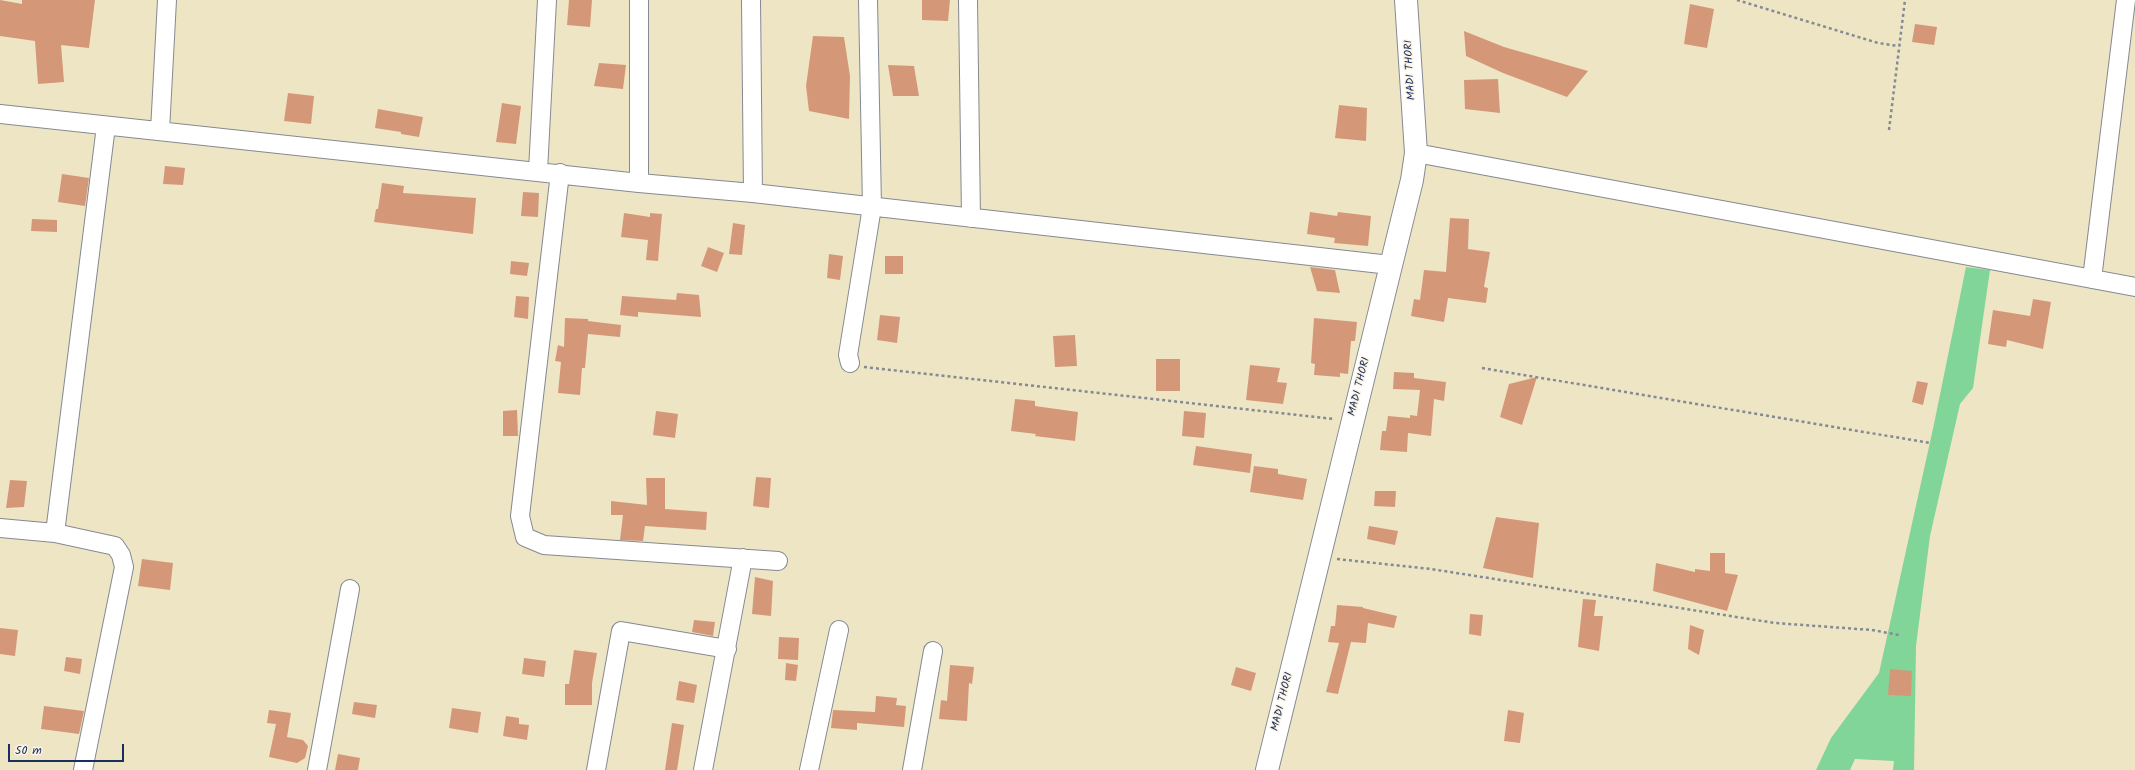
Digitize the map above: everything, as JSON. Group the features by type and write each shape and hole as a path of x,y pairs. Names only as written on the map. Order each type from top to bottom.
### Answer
{"main road":[{"name":"MADI THORI","path":"1267,770 1412,180 1416,152 1406,0"}],"street":[{"path":"160,131 167,0"},
{"path":"538,171 547,0"},
{"path":"639,0 639,183"},
{"path":"750,0 753,193"},
{"path":"850,363 848,355 872,207 868,0"},
{"path":"968,0 971,218"},
{"path":"2092,279 2129,12"},
{"path":"0,114 560,173 639,183 753,193 1390,265"},
{"path":"55,533 106,126"},
{"path":"1416,152 2135,287"},
{"path":"560,173 520,516 525,536 544,545 778,561"},
{"path":"0,528 55,533 115,546 121,555 124,567 83,770"},
{"path":"703,770 727,650 743,558"},
{"path":"317,770 350,589"},
{"path":"809,770 839,630"},
{"path":"596,770 621,631 727,650"},
{"path":"912,770 933,651"}],"path":[{"path":"1737,0 1878,43 1898,46"},
{"path":"1889,130 1898,46 1905,0"},
{"path":"850,363 859,367 1352,421"},
{"path":"1482,368 1930,443"},
{"path":"1319,557 1431,569 1775,623 1872,630 1899,635"}],"green space":[{"path":"1966,267 1990,270 1973,388 1960,404 1930,536 1916,646 1914,770 1893,770 1894,761 1855,759 1850,770 1816,770 1831,738 1879,673 1934,424"}],"building":[{"path":"0,0 22,4 22,0 95,0 89,48 61,45 64,82 38,84 35,41 0,36"},
{"path":"569,0 592,0 590,27 567,25"},
{"path":"922,0 950,0 948,21 922,20"},
{"path":"1690,4 1714,9 1707,48 1684,44"},
{"path":"1915,24 1937,27 1934,45 1912,42"},
{"path":"1464,31 1504,47 1588,71 1567,97 1503,73 1466,56"},
{"path":"813,36 844,37 850,76 849,119 809,111 806,86"},
{"path":"599,63 626,65 623,89 594,86"},
{"path":"888,65 914,66 919,96 893,96"},
{"path":"1498,79 1500,113 1465,109 1464,80"},
{"path":"288,93 314,96 311,124 284,121"},
{"path":"502,103 521,106 516,144 496,142"},
{"path":"1339,105 1367,108 1366,141 1335,138"},
{"path":"378,109 423,117 419,137 401,134 401,132 375,128"},
{"path":"165,166 185,168 183,185 163,184"},
{"path":"62,174 89,178 85,206 58,202"},
{"path":"382,183 404,186 403,193 476,198 473,234 374,222 376,209 378,209"},
{"path":"523,192 539,193 538,217 521,216"},
{"path":"1310,212 1337,216 1338,212 1371,216 1368,246 1334,243 1335,238 1307,234"},
{"path":"624,213 650,217 650,213 662,214 658,261 646,260 648,240 621,237"},
{"path":"1450,218 1469,219 1468,249 1490,252 1484,287 1488,288 1486,303 1448,298 1444,322 1411,316 1414,299 1420,300 1424,270 1446,272"},
{"path":"32,219 57,220 57,232 31,231"},
{"path":"733,223 745,225 742,255 729,254"},
{"path":"708,247 724,253 717,272 701,266"},
{"path":"829,254 843,256 840,280 827,278"},
{"path":"885,256 903,256 903,274 885,274"},
{"path":"511,261 529,263 527,276 510,274"},
{"path":"1310,267 1335,270 1340,293 1317,291"},
{"path":"677,293 699,295 701,317 638,312 638,317 620,315 622,296 676,300"},
{"path":"516,296 529,297 528,319 514,317"},
{"path":"2033,299 2051,302 2043,349 2007,340 2006,347 1988,344 1993,310 2030,316"},
{"path":"880,315 900,317 897,343 877,340"},
{"path":"565,318 588,319 588,321 621,325 620,337 588,334 585,368 582,368 580,395 558,393 561,362 555,361 558,345 564,347"},
{"path":"1314,318 1357,322 1355,341 1351,341 1348,374 1340,373 1340,377 1314,375 1315,364 1311,363"},
{"path":"1075,335 1077,366 1055,367 1053,336"},
{"path":"1156,359 1180,359 1180,391 1156,391"},
{"path":"1250,365 1280,368 1277,382 1287,383 1283,404 1246,400"},
{"path":"1394,372 1414,373 1414,378 1446,382 1444,401 1434,399 1431,436 1408,433 1407,452 1380,450 1382,431 1386,431 1388,416 1410,418 1410,415 1417,416 1420,390 1393,389"},
{"path":"1537,377 1522,425 1500,417 1509,384"},
{"path":"1917,381 1928,383 1923,405 1912,402"},
{"path":"1015,399 1035,401 1035,406 1078,412 1075,441 1035,436 1036,434 1011,431"},
{"path":"517,410 518,436 503,436 503,411"},
{"path":"656,411 678,414 675,438 653,435"},
{"path":"1184,411 1206,413 1204,438 1182,436"},
{"path":"1196,446 1252,454 1250,473 1193,465"},
{"path":"1254,466 1278,469 1278,474 1307,479 1303,500 1250,492"},
{"path":"756,477 771,478 769,508 753,506"},
{"path":"646,478 665,478 665,509 707,512 706,530 645,526 643,541 620,540 623,515 611,515 611,501 647,505"},
{"path":"10,480 27,481 24,507 6,508"},
{"path":"1375,491 1396,491 1395,507 1374,506"},
{"path":"1496,517 1539,523 1533,578 1483,568"},
{"path":"1369,526 1398,531 1395,545 1367,539"},
{"path":"1710,553 1725,553 1725,573 1738,575 1727,611 1653,591 1656,563 1695,572 1695,569 1710,571"},
{"path":"142,559 173,563 170,590 138,586"},
{"path":"755,577 773,581 771,616 752,614"},
{"path":"1583,599 1596,600 1594,616 1603,616 1599,651 1578,647"},
{"path":"1337,605 1363,607 1397,616 1394,628 1368,623 1366,643 1351,642 1338,694 1326,692 1339,643 1328,642 1331,626 1335,626"},
{"path":"1470,614 1483,615 1481,636 1469,634"},
{"path":"694,620 715,622 713,636 692,632"},
{"path":"1690,625 1704,630 1699,655 1688,649"},
{"path":"0,628 18,630 15,656 0,654"},
{"path":"779,637 799,638 798,660 778,659"},
{"path":"574,650 597,653 592,683 592,705 565,705 565,684 569,684"},
{"path":"66,657 82,659 80,674 64,671"},
{"path":"524,658 546,661 544,677 522,674"},
{"path":"786,663 798,665 796,681 785,680"},
{"path":"950,665 974,667 972,684 969,683 967,721 939,719 941,700 947,701"},
{"path":"1236,667 1256,673 1251,691 1231,685"},
{"path":"1890,669 1912,671 1911,696 1888,695"},
{"path":"679,681 697,685 694,703 676,700"},
{"path":"876,696 897,698 896,705 906,706 904,727 857,723 857,730 831,728 833,710 875,712"},
{"path":"354,702 377,705 375,718 352,714"},
{"path":"44,706 84,711 79,734 41,729"},
{"path":"452,708 481,712 478,733 449,728"},
{"path":"269,710 291,713 287,737 303,740 308,746 305,758 297,763 269,757 276,724 267,723"},
{"path":"1508,710 1524,713 1520,743 1504,741"},
{"path":"506,716 519,718 519,724 529,725 527,740 503,736"},
{"path":"672,723 684,725 677,770 665,770"},
{"path":"338,754 360,758 358,770 335,770"}]}
